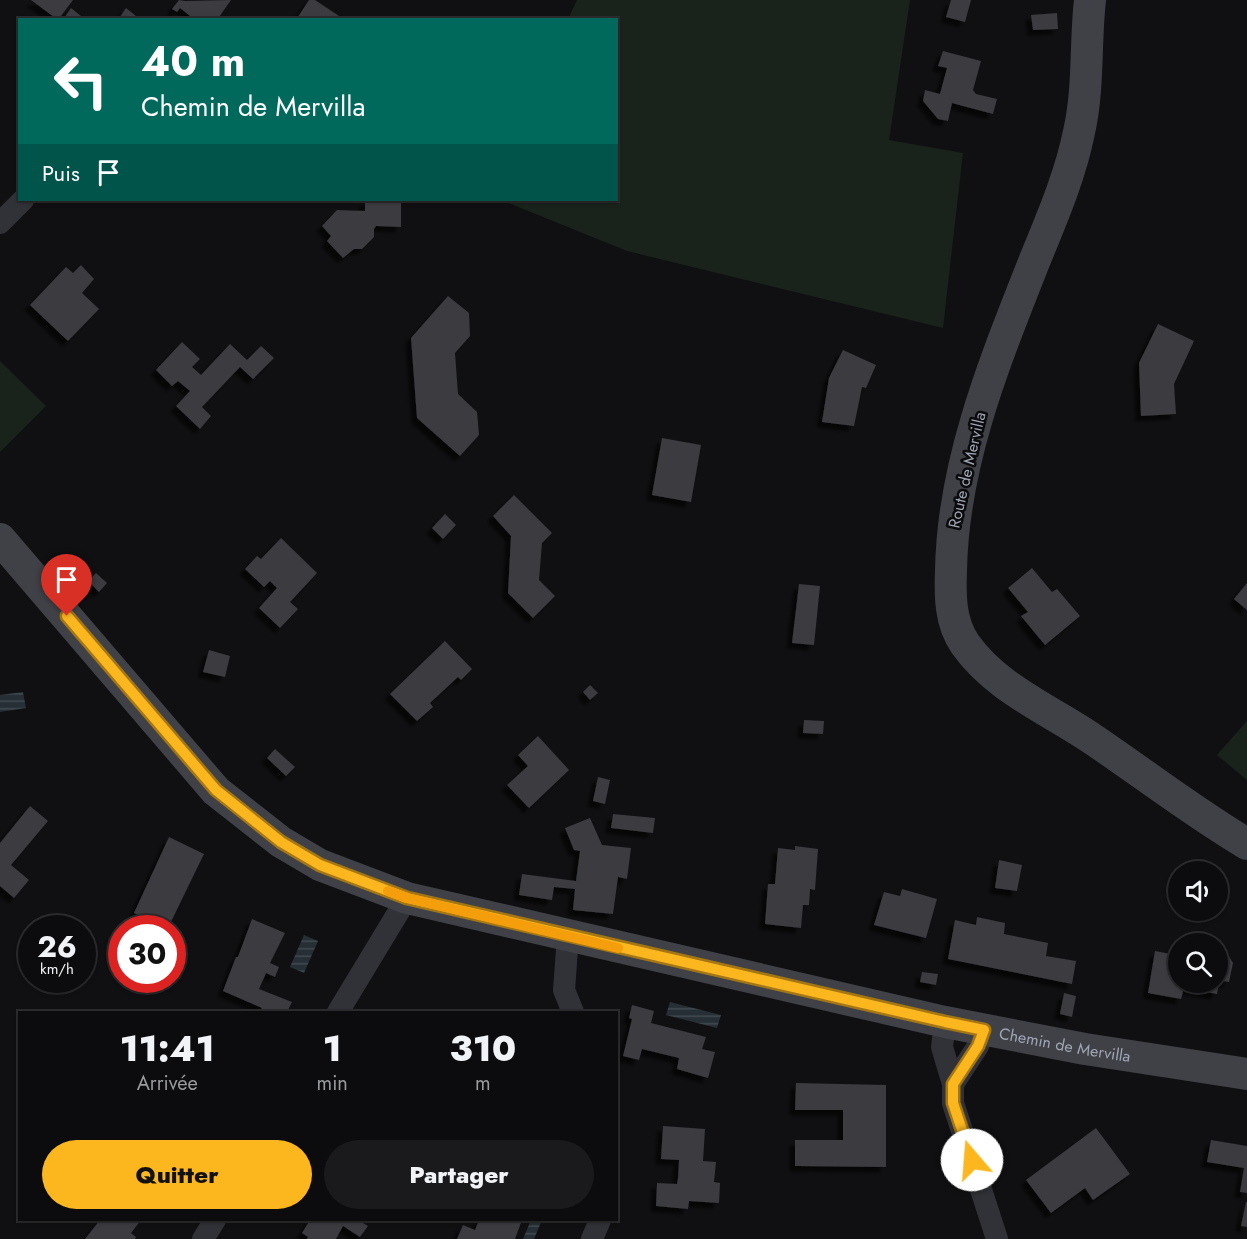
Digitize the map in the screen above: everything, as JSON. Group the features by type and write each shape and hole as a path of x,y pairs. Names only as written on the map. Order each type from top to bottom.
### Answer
{"street":[{"name":"Route de Mervilla","path":"1090,0 1087,77 1079,132 1062,192 989,378 964,466 951,538 950,599 955,626 978,660 995,676 1022,696 1089,736 1216,825 1247,844"},
{"path":"0,223 21,201"},
{"name":"Chemin de Mervilla","path":"0,539 216,790 281,842 320,865 407,898 945,1022 1084,1049 1247,1074"},
{"path":"339,1011 407,898"},
{"path":"568,936 564,990 573,1011"},
{"path":"945,1022 942,1047 953,1084 953,1103 997,1239"},
{"path":"953,1084 978,1046 984,1030"},
{"path":"203,1239 214,1221"},
{"path":"592,1239 600,1221"}],"shaded area":[{"path":"577,0 910,0 889,140 963,153 943,328 627,251 503,201 618,201 618,18 568,18"},
{"path":"0,361 46,406 0,452"},
{"path":"23,692 26,708 0,712 0,695"},
{"path":"1247,721 1247,780 1217,755"},
{"path":"304,935 318,941 304,973 290,967"},
{"path":"670,1002 721,1015 717,1028 666,1015"},
{"path":"531,1221 542,1221 534,1239 523,1239"}],"building":[{"path":"31,0 73,0 60,18 55,18"},
{"path":"179,0 231,0 218,18 192,18 180,8 177,12 172,9"},
{"path":"309,0 315,0 342,18 297,18"},
{"path":"951,0 971,0 965,22 946,17"},
{"path":"71,8 84,18 64,18"},
{"path":"126,8 138,18 119,18"},
{"path":"1057,13 1058,29 1033,30 1031,15"},
{"path":"943,51 981,61 973,90 976,94 997,99 993,114 952,103 948,121 938,119 923,101 925,90 940,94 947,68 938,66"},
{"path":"365,201 401,201 401,227 376,226 374,237 362,249 354,249 343,258 327,241 331,236 322,226 337,210 365,211"},
{"path":"81,265 94,279 82,293 99,309 68,341 30,305 66,267 73,273"},
{"path":"448,296 469,313 470,336 455,353 458,394 477,412 479,435 460,456 417,418 411,338"},
{"path":"1158,324 1194,341 1174,384 1176,414 1141,416 1139,363"},
{"path":"182,342 200,359 192,367 201,375 230,344 247,360 261,346 274,358 253,379 240,367 202,407 211,416 200,429 176,406 190,391 178,381 172,386 156,370"},
{"path":"843,350 876,365 866,388 862,387 854,426 822,422 829,378"},
{"path":"662,438 701,445 691,502 652,495"},
{"path":"514,495 552,533 542,543 539,580 555,596 533,618 508,593 511,536 493,516"},
{"path":"445,514 456,525 443,539 432,528"},
{"path":"281,538 317,573 290,602 298,609 280,628 259,608 277,588 270,581 264,587 245,569 257,556 261,559"},
{"path":"1032,568 1052,592 1057,589 1080,616 1045,645 1021,616 1028,612 1008,588"},
{"path":"96,573 107,583 99,592 88,581"},
{"path":"1247,583 1247,610 1234,599"},
{"path":"799,584 820,586 814,645 792,643"},
{"path":"445,641 472,669 461,680 458,677 430,703 433,707 417,721 390,694"},
{"path":"209,650 230,656 225,677 203,672"},
{"path":"590,685 598,693 590,700 583,692"},
{"path":"804,720 824,721 823,734 803,733"},
{"path":"538,736 569,770 529,808 507,785 528,766 518,755"},
{"path":"275,749 295,767 286,776 267,758"},
{"path":"598,777 610,780 605,804 593,801"},
{"path":"30,806 48,821 11,865 29,880 14,898 0,886 0,843"},
{"path":"613,814 655,818 653,833 611,828"},
{"path":"590,818 602,845 631,848 627,879 618,877 613,914 573,910 575,889 554,887 552,900 519,895 522,874 576,881 580,851 574,850 565,828"},
{"path":"169,837 204,854 174,915 134,913"},
{"path":"795,846 818,849 815,890 810,889 809,905 803,905 801,928 765,924 768,884 775,884 778,848 795,850"},
{"path":"999,860 1022,865 1017,891 995,888"},
{"path":"902,889 937,899 926,938 874,925 884,892 900,896"},
{"path":"977,917 1005,923 1004,934 1048,943 1046,956 1076,961 1072,984 948,959 955,920 976,925"},
{"path":"252,919 285,933 270,963 279,967 275,977 266,973 259,989 292,1002 288,1011 260,1011 262,1008 223,991 236,957 238,957"},
{"path":"1155,951 1168,953 1168,993 1183,993 1181,999 1148,993"},
{"path":"1228,955 1233,963 1228,982"},
{"path":"922,972 938,974 936,985 920,982"},
{"path":"1064,993 1076,996 1072,1017 1060,1014"},
{"path":"632,1005 654,1011 651,1023 706,1037 702,1049 715,1052 708,1078 677,1069 679,1058 642,1049 639,1060 623,1056 632,1019 629,1018"},
{"path":"796,1083 886,1085 886,1167 795,1166 795,1140 843,1140 843,1110 795,1110"},
{"path":"663,1126 705,1129 703,1161 716,1162 714,1182 720,1183 719,1203 689,1201 688,1209 656,1206 657,1183 677,1184 678,1178 679,1160 661,1159"},
{"path":"1096,1128 1130,1174 1093,1200 1085,1188 1051,1213 1026,1180"},
{"path":"1211,1140 1247,1146 1247,1193 1240,1192 1244,1168 1207,1162"},
{"path":"1247,1202 1247,1227 1241,1226"},
{"path":"99,1221 140,1221 131,1233 136,1237 135,1239 85,1239"},
{"path":"309,1221 360,1221 368,1226 360,1237 343,1226 336,1239 307,1239 308,1237 302,1233"},
{"path":"479,1221 522,1221 515,1239 457,1239 463,1225 475,1230"}],"slow traffic":[{"path":"388,891 407,898 618,948"}],"route":[{"path":"67,616 216,790 281,842 320,865 407,898 984,1030 978,1046 953,1084 953,1103 972,1160"}]}
